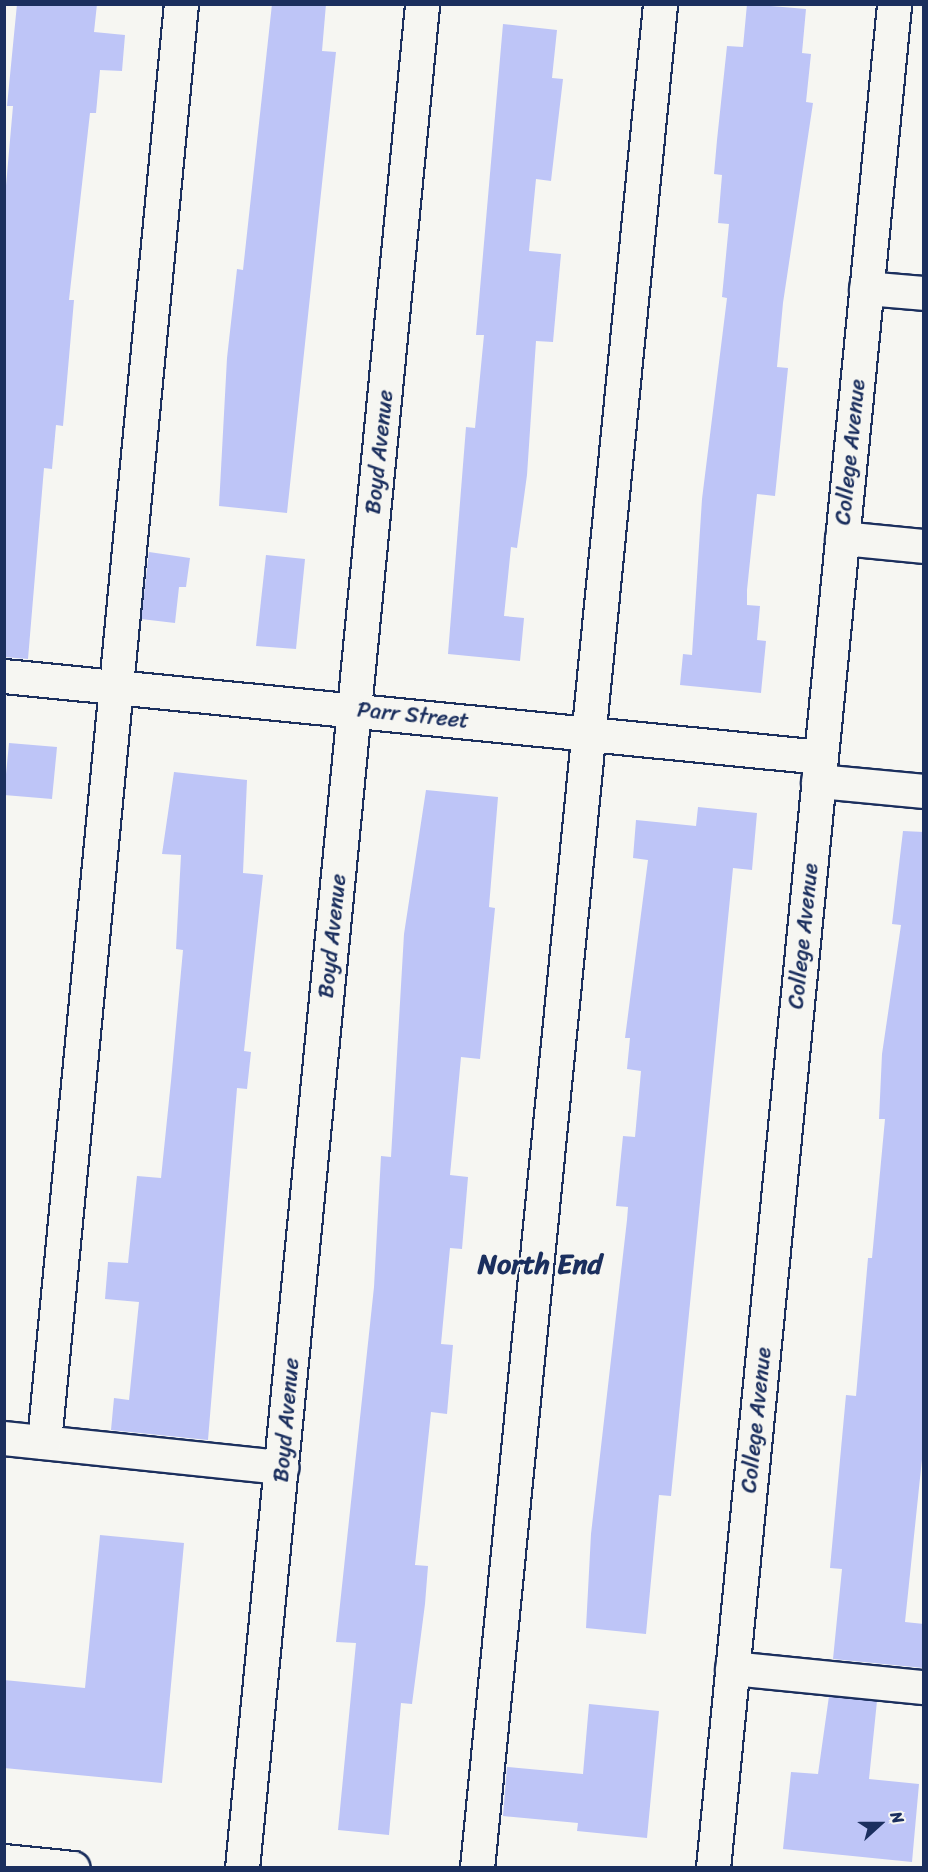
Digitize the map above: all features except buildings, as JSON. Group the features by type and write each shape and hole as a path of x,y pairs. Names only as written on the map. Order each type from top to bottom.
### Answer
{"street":[{"path":"44,1442 181,4"},
{"name":"Boyd Avenue","path":"242,1868 422,4"},
{"path":"477,1868 660,4"},
{"name":"College Avenue","path":"713,1868 894,4"},
{"path":"866,288 924,292"},
{"path":"842,538 924,546"},
{"name":"Parr Street","path":"4,675 589,733 819,769 924,791"},
{"path":"4,1438 281,1467"},
{"path":"732,1668 924,1687"},
{"path":"4,1861 73,1868"}],"district":[{"name":"North End","path":"540,1264"}]}
